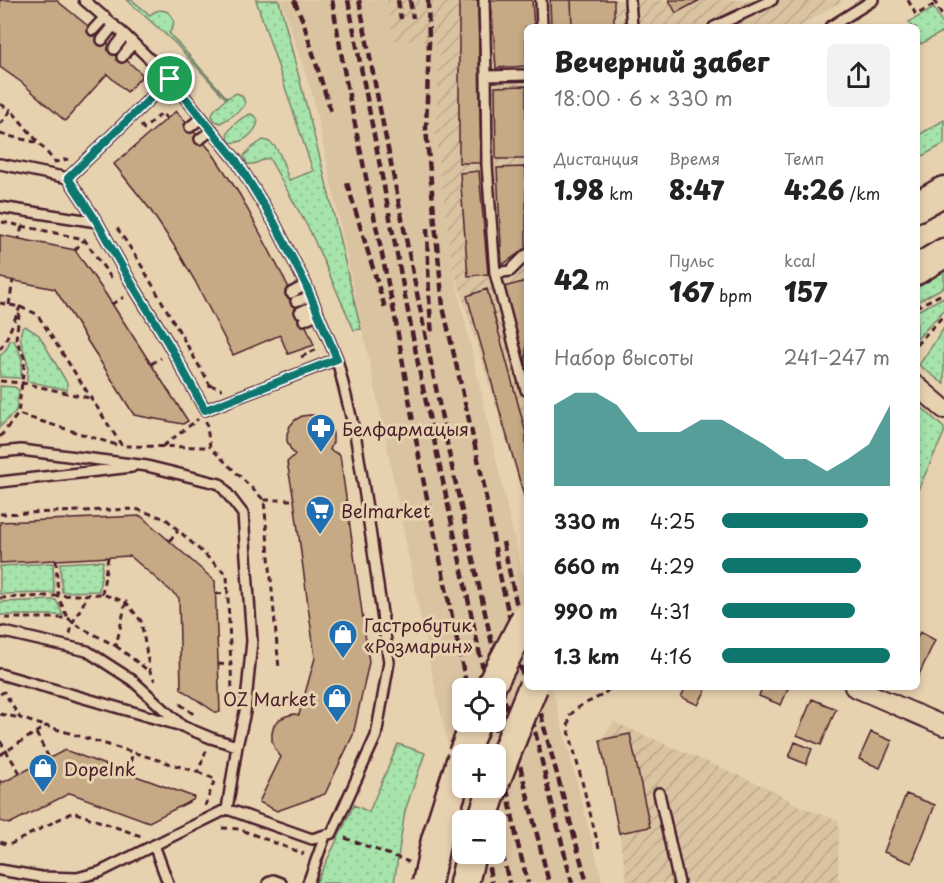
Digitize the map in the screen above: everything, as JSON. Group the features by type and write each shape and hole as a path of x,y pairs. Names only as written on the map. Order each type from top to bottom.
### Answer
{"main road":[{"path":"920,205 944,190"},
{"path":"920,268 944,253"},
{"path":"495,678 524,622"},
{"path":"506,754 532,690"},
{"path":"422,874 452,790"},
{"path":"464,883 469,864"}],"street":[{"path":"920,388 944,409"},
{"path":"861,690 944,726"}],"lane":[{"path":"84,0 125,35 170,79 236,160 274,222 306,285 337,359 355,434 389,662 376,736 317,858 308,883"},
{"path":"484,0 487,165 495,273 524,382"},
{"path":"541,0 542,24"},
{"path":"630,0 632,24"},
{"path":"747,0 752,10"},
{"path":"721,24 772,0"},
{"path":"835,24 873,0"},
{"path":"93,30 105,17"},
{"path":"102,39 114,25"},
{"path":"114,49 125,35"},
{"path":"122,57 132,43"},
{"path":"486,76 524,75"},
{"path":"68,178 170,79"},
{"path":"190,127 201,118"},
{"path":"201,139 212,130"},
{"path":"0,164 68,178 97,222 205,410 337,359"},
{"path":"0,207 97,222"},
{"path":"495,273 510,271 524,257"},
{"path":"306,285 294,297 314,306"},
{"path":"302,316 314,306"},
{"path":"0,452 21,450 147,466 220,484 243,514 252,641 245,712 227,809"},
{"path":"0,482 147,466"},
{"path":"0,633 37,638 87,651 132,680 182,726"},
{"path":"0,674 182,726 237,746"},
{"path":"659,794 679,883"},
{"path":"0,870 41,877 77,878 100,872 150,841 227,809 312,839 329,834"},
{"path":"150,841 168,883"},
{"path":"12,883 15,873"},
{"path":"268,883 273,880 281,883"}],"path":[{"path":"908,0 916,15 935,2 944,20"},
{"path":"0,104 11,110"},
{"path":"154,120 162,113 167,119"},
{"path":"0,135 39,143"},
{"path":"0,222 84,240 117,287"},
{"path":"20,239 22,226"},
{"path":"75,250 84,240"},
{"path":"9,304 13,280"},
{"path":"920,305 944,292"},
{"path":"112,304 124,297"},
{"path":"0,303 38,314 122,446"},
{"path":"0,349 20,307"},
{"path":"0,437 18,414 23,383 25,359 16,339 20,307"},
{"path":"920,341 944,315"},
{"path":"291,361 318,350 322,344"},
{"path":"151,364 161,358"},
{"path":"0,381 23,383 91,398"},
{"path":"210,385 220,389 229,386"},
{"path":"163,447 197,420 191,410"},
{"path":"18,414 122,446 210,447"},
{"path":"264,500 294,500"},
{"path":"0,514 136,509 166,519 227,575 232,696"},
{"path":"114,517 115,510"},
{"path":"76,511 76,519"},
{"path":"9,514 9,521"},
{"path":"169,541 178,530"},
{"path":"102,594 108,557"},
{"path":"56,560 58,597 68,618 116,646 150,672"},
{"path":"216,594 228,593"},
{"path":"0,598 102,594 126,602 141,621 150,672 153,680 161,687"},
{"path":"70,635 73,622 88,595"},
{"path":"116,646 126,602"},
{"path":"2,618 68,618"},
{"path":"2,618 26,624"},
{"path":"218,664 231,664"},
{"path":"599,848 568,727 570,715 580,706 603,695 607,690"},
{"path":"0,694 4,692 20,718"},
{"path":"177,702 196,716"},
{"path":"0,714 20,718 215,779 204,808"},
{"path":"0,755 46,726"},
{"path":"36,733 50,758"},
{"path":"198,772 211,738"},
{"path":"0,741 20,773"},
{"path":"127,772 133,753"},
{"path":"0,842 9,845 73,812 150,841"},
{"path":"218,828 239,829 317,858"},
{"path":"329,834 422,874"}],"shaded area":[{"path":"281,0 449,0 435,137 453,268 524,579 524,690 553,690 603,883 477,883 473,864 506,864 506,810 462,810 459,798 506,798 506,744 452,744 452,765 383,426 312,93"},
{"path":"387,0 843,0 805,24 524,24 524,497 453,268 435,137 440,45 429,42 393,40"},
{"path":"614,722 768,788 804,808 839,821 838,878 844,883 627,883 600,740"}],"green space":[{"path":"127,0 132,0 150,15 161,10 170,14 173,22 169,33 227,98 237,93 243,98 245,105 233,116 220,123 215,121 212,116 213,112 226,99 175,43"},
{"path":"256,0 279,0 361,329 354,330 311,233 269,158 247,164 244,156 263,140 269,142 277,150 289,180 313,171"},
{"path":"934,8 944,31 921,44 920,24 909,22"},
{"path":"251,114 258,121 251,134 239,142 230,142 227,137 229,130 238,121"},
{"path":"944,120 944,144 920,157 920,134"},
{"path":"944,271 944,287 920,300 920,286"},
{"path":"944,297 944,310 920,336 920,309"},
{"path":"25,326 39,335 67,383 67,390 27,381 28,363 21,337 22,328"},
{"path":"944,328 944,384 920,364"},
{"path":"10,340 14,340 22,359 21,378 0,377 0,356"},
{"path":"0,386 15,387 19,391 16,411 0,427"},
{"path":"920,406 944,428 944,433 920,485"},
{"path":"103,561 99,591 62,592 60,563"},
{"path":"53,563 54,593 0,594 0,566"},
{"path":"56,600 63,615 0,615 0,602"},
{"path":"398,744 425,753 405,811 394,883 316,883 354,805 369,812"}],"building":[{"path":"0,0 56,0 143,75 127,92 107,74 65,121 21,82 0,67"},
{"path":"478,0 481,163 459,163 459,1"},
{"path":"491,0 532,0 534,24 524,24 524,66 496,68"},
{"path":"550,0 571,0 572,24 551,24"},
{"path":"571,0 614,0 614,24 572,24"},
{"path":"669,0 700,0 676,13"},
{"path":"524,86 524,159 496,159 495,87"},
{"path":"176,111 211,151 240,195 296,301 314,345 288,354 280,335 233,355 177,250 149,208 114,164"},
{"path":"524,167 524,249 502,265 497,168"},
{"path":"479,171 488,274 468,276 460,173"},
{"path":"0,235 75,250 188,421 183,424 134,415 55,289 0,278"},
{"path":"524,282 524,359 504,287"},
{"path":"487,289 524,426 524,496 467,296"},
{"path":"302,416 318,416 330,426 333,442 330,450 340,455 369,662 353,735 325,794 277,811 259,802 281,757 272,741 272,733 274,725 280,719 294,714 299,715 315,658 287,462 295,455 287,441 290,426"},
{"path":"141,516 215,581 220,712 215,712 181,689 179,598 130,556 0,563 0,522"},
{"path":"920,632 935,640 920,672"},
{"path":"684,690 706,690 698,705 681,697"},
{"path":"761,690 788,690 781,705 759,696"},
{"path":"812,699 836,709 821,745 797,735"},
{"path":"871,732 892,741 880,768 859,759"},
{"path":"630,734 650,827 619,833 600,740"},
{"path":"795,742 812,749 806,764 789,757"},
{"path":"65,750 194,797 193,800 149,822 70,793 9,824 0,821 0,781 4,782"},
{"path":"906,794 935,805 912,863 884,852"}],"railway":[{"path":"294,0 303,21 331,112"},
{"path":"332,0 346,81 395,317 422,474 465,678"},
{"path":"348,0 420,374 485,678"},
{"path":"359,0 450,458 514,741 549,883"},
{"path":"398,0 401,19"},
{"path":"410,0 413,18"},
{"path":"428,0 426,129 443,307 483,481 499,571 524,682"},
{"path":"347,183 386,311"},
{"path":"427,228 432,336"},
{"path":"503,542 524,639"},
{"path":"526,690 572,883"},
{"path":"536,690 587,883"},
{"path":"476,732 479,744"},
{"path":"496,732 518,845 528,883"},
{"path":"490,798 509,883"},
{"path":"488,864 492,883"}],"place":[{"name":"Белфармацыя","path":"321,454"},
{"name":"Belmarket","path":"320,536"},
{"name":"Гастробутик «Розмарин»","path":"343,660"},
{"name":"OZ Market","path":"337,724"},
{"name":"DopeInk","path":"43,794"}],"route":[{"path":"170,79 236,160 274,222 306,285 337,359 205,410 97,222 68,178 170,79"}]}
